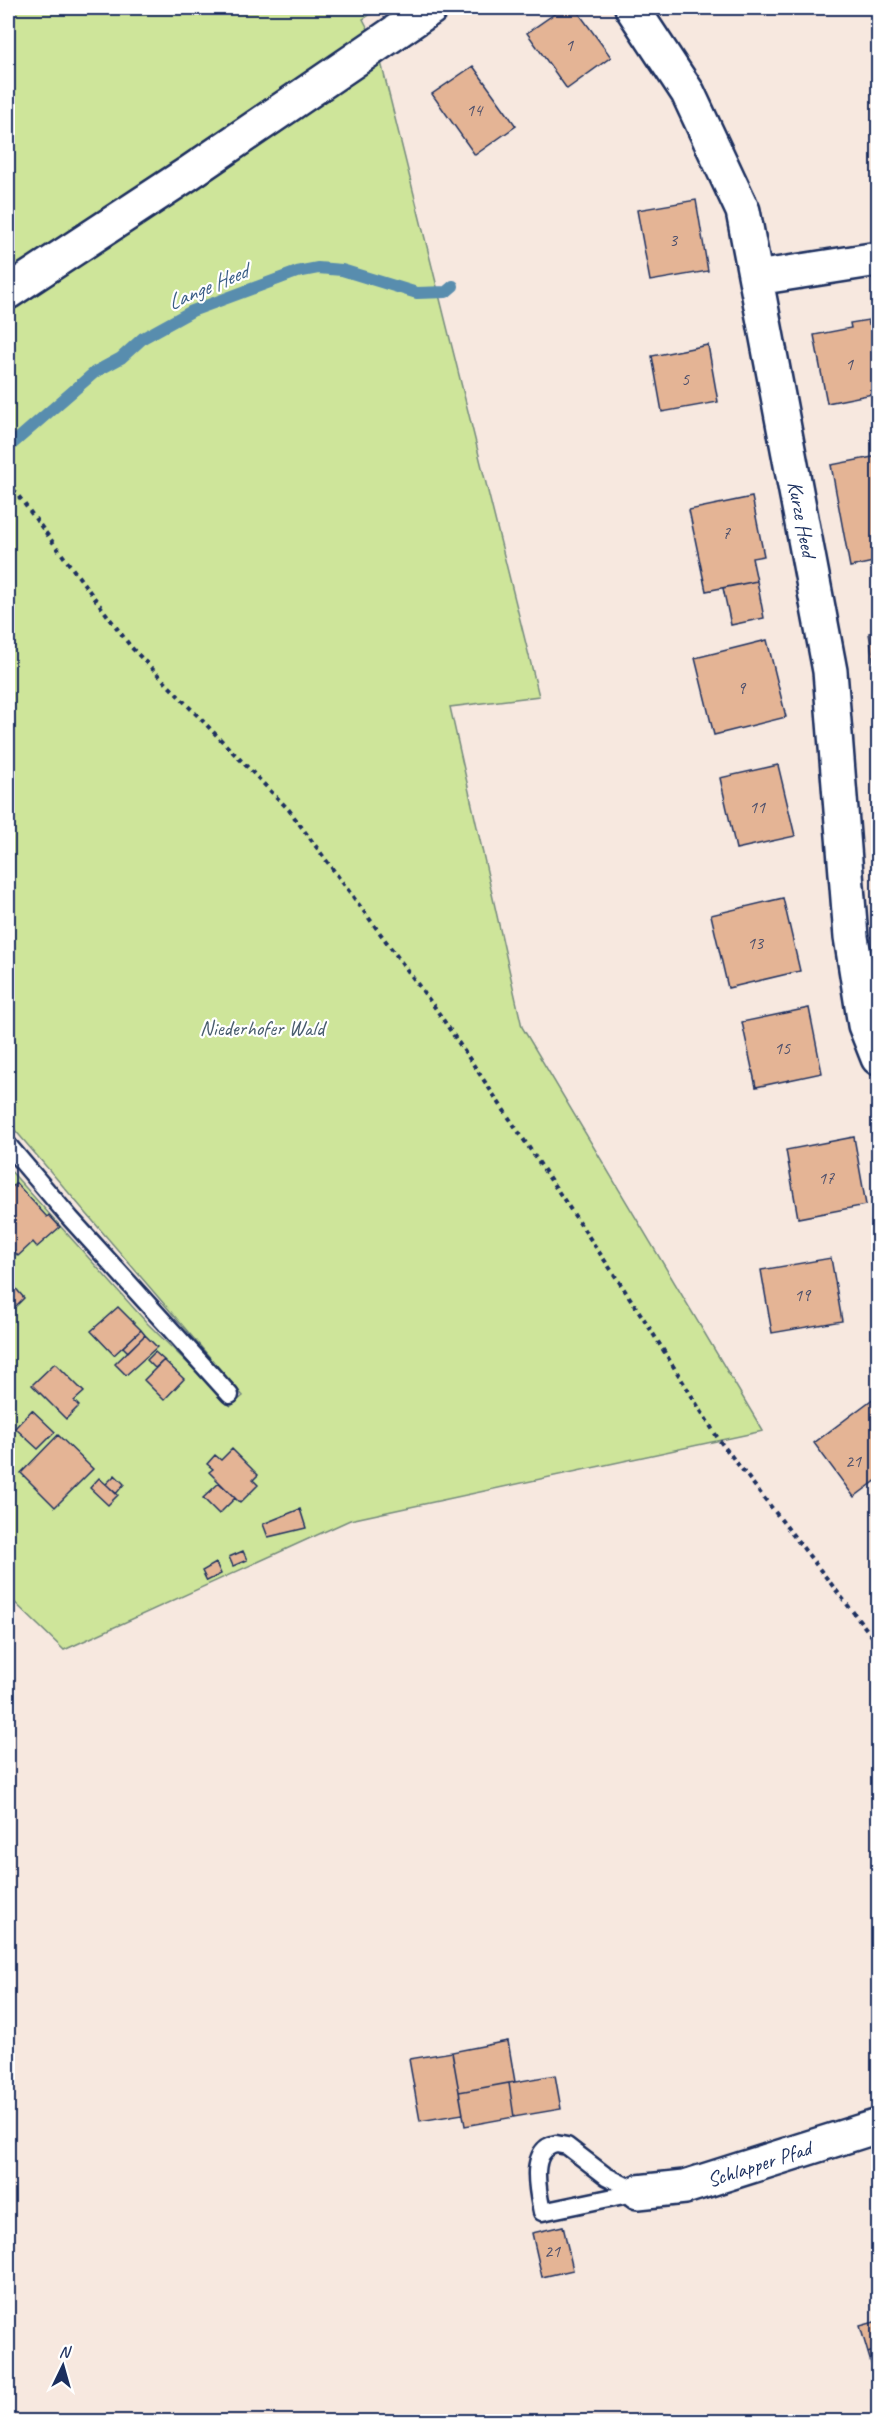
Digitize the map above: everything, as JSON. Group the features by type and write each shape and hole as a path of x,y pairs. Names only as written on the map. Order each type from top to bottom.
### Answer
{"street":[{"path":"8,292 189,174 431,8"},
{"name":"Kurze Heed","path":"632,8 688,93 743,210 831,671 851,937 865,1025 879,1058"},
{"path":"757,278 879,259"},
{"name":"Schlapper Pfad","path":"638,2192 685,2187 879,2126"}],"lane":[{"path":"8,1145 70,1218 230,1395"},
{"path":"548,2145 567,2146 606,2176 638,2192 542,2212 537,2186 542,2151 548,2145"}],"path":[{"path":"8,482 131,647 289,810 442,1019 644,1319 719,1440 879,1644"}],"green space":[{"name":"Niederhofer Wald","path":"8,8 380,8 363,19 377,46 539,696 450,707 522,1027 763,1431 350,1520 64,1650 8,1596 8,1168 148,1324 231,1406 243,1396 8,1122"}],"building":[{"path":"563,8 575,8 611,57 567,89 527,33"},
{"path":"473,66 516,126 475,155 432,94"},
{"path":"696,200 708,271 650,281 637,210"},
{"path":"868,320 869,324 878,322 878,393 827,403 814,335 851,328 850,323"},
{"path":"708,345 718,402 662,412 652,356"},
{"path":"878,456 878,561 850,567 831,465"},
{"path":"752,497 764,556 752,558 757,581 706,591 689,510"},
{"path":"757,581 764,618 731,625 723,588"},
{"path":"878,632 878,696 869,633"},
{"path":"767,640 786,717 714,735 695,658"},
{"path":"778,765 795,836 736,849 720,778"},
{"path":"783,898 800,971 728,988 711,915"},
{"path":"809,1008 822,1073 756,1087 742,1022"},
{"path":"854,1137 866,1205 798,1218 786,1150"},
{"path":"16,1183 47,1217 49,1215 60,1227 37,1247 33,1242 18,1256 8,1244 8,1191"},
{"path":"831,1258 842,1321 772,1333 761,1270"},
{"path":"12,1284 24,1298 13,1309 8,1304 8,1288"},
{"path":"118,1307 141,1330 114,1355 91,1331"},
{"path":"141,1330 145,1335 128,1352 123,1347"},
{"path":"145,1335 157,1347 126,1375 115,1364"},
{"path":"155,1352 164,1360 155,1368 147,1360"},
{"path":"164,1360 184,1379 164,1400 144,1380"},
{"path":"55,1363 84,1392 74,1401 79,1406 66,1419 32,1385"},
{"path":"878,1395 878,1479 854,1497 814,1443"},
{"path":"32,1410 55,1432 38,1449 15,1428"},
{"path":"58,1435 93,1469 55,1507 21,1473"},
{"path":"232,1449 258,1475 253,1480 258,1485 240,1503 209,1472 213,1469 207,1464 215,1455 221,1460"},
{"path":"115,1475 124,1484 116,1494 106,1484"},
{"path":"99,1478 118,1495 108,1505 90,1488"},
{"path":"219,1483 235,1498 219,1514 203,1498"},
{"path":"300,1509 306,1528 268,1537 263,1524"},
{"path":"243,1551 247,1560 233,1566 229,1557"},
{"path":"216,1563 221,1574 207,1581 202,1571"},
{"path":"508,2041 515,2082 459,2092 452,2052"},
{"path":"452,2052 463,2114 420,2121 409,2059"},
{"path":"555,2075 561,2109 514,2117 509,2083"},
{"path":"509,2083 514,2117 465,2126 459,2092"},
{"path":"563,2226 573,2270 542,2277 532,2233"},
{"path":"878,2321 878,2349 868,2353 860,2326"},
{"path":"878,2349 878,2386 868,2353"}],"waterway":[{"name":"Lange Heed","path":"11,445 95,372 121,358 143,338 192,311 297,272 318,268 342,270 417,293 446,292 453,286"}]}
